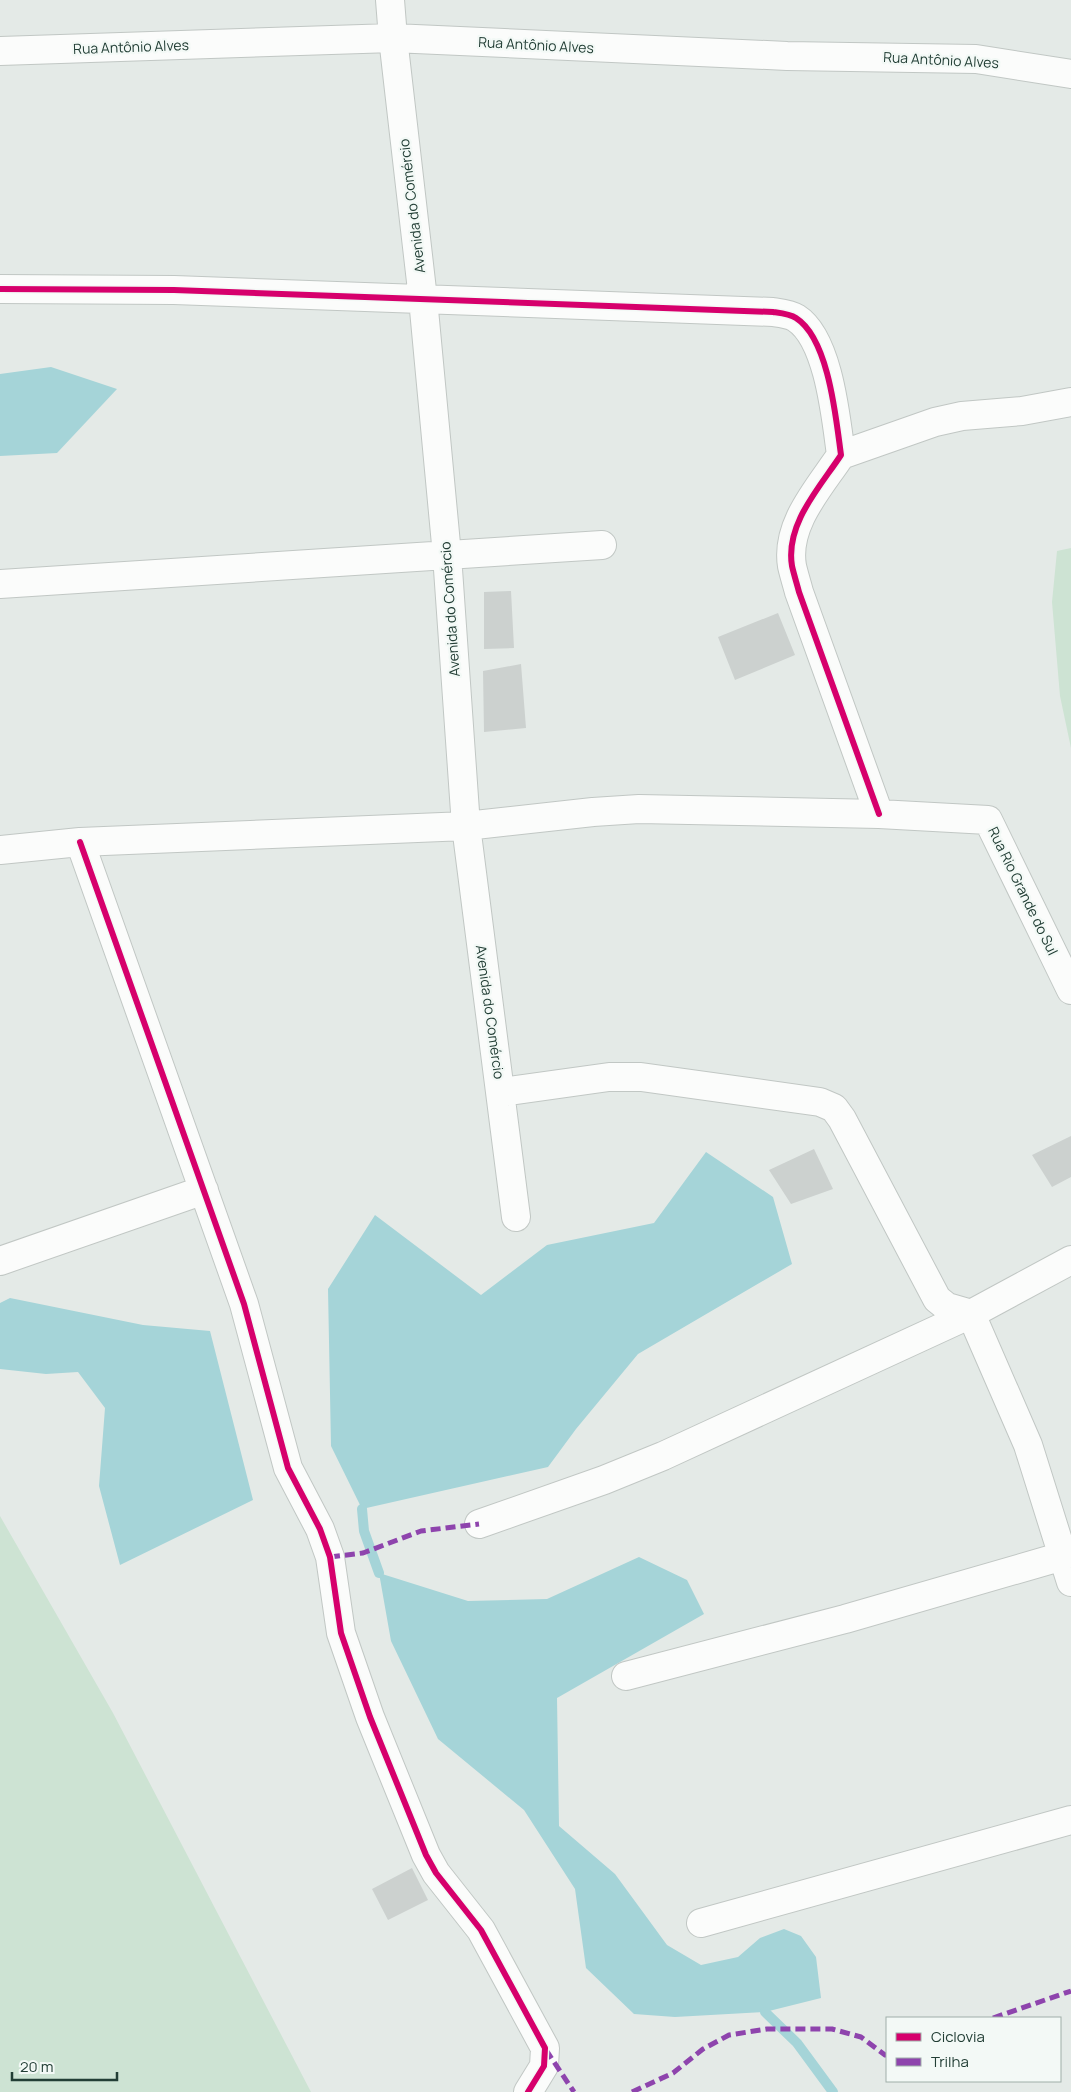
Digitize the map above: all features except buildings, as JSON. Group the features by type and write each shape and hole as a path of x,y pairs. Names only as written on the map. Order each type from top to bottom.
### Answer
{"street":[{"name":"Avenida do Comércio","path":"390,0 423,299 447,555 466,826 516,1217"},
{"name":"Rua Antônio Alves","path":"0,51 393,38 788,56 976,59 1071,74"},
{"path":"0,289 174,290 773,312 795,317 808,328 824,362 830,382 841,455"},
{"path":"0,850 80,842 466,826 593,812 639,809 879,814 799,592 792,565 793,537 804,511 841,455 935,422 962,416 1029,410 1071,402"},
{"path":"0,584 602,545"},
{"name":"Rua Rio Grande do Sul","path":"879,814 988,820 1071,990"},
{"path":"80,842 244,1304 288,1468 320,1530 330,1557 341,1633 370,1718 426,1855 436,1873 481,1930 545,2048 544,2066 528,2092"},
{"path":"501,1092 609,1077 640,1077 820,1102 834,1108 842,1119 937,1299 947,1307 971,1314"},
{"path":"0,1260 204,1190"},
{"path":"479,1524 604,1480 663,1456 971,1314 1071,1260"},
{"path":"971,1314 1028,1445 1071,1582"},
{"path":"626,1676 836,1622 1064,1556"},
{"path":"701,1923 1071,1820"}],"green space":[{"path":"1071,548 1071,748 1060,696 1052,602 1057,551"},
{"path":"0,1516 113,1713 311,2092 0,2092"}],"water":[{"path":"51,367 117,389 57,453 0,456 0,374"},
{"path":"706,1152 773,1197 792,1264 638,1354 576,1429 548,1467 362,1509 331,1446 328,1289 375,1215 481,1295 547,1245 654,1223"},
{"path":"10,1298 143,1325 210,1331 253,1500 120,1565 99,1486 105,1408 78,1372 46,1374 0,1369 0,1303"},
{"path":"639,1557 687,1580 704,1614 557,1698 559,1826 615,1874 667,1945 701,1965 738,1957 760,1938 784,1929 801,1936 816,1957 821,1998 765,2012 675,2017 634,2014 586,1968 575,1889 524,1810 438,1739 391,1641 379,1573 468,1601 547,1599"}],"waterway":[{"path":"362,1509 364,1531 379,1573"},
{"path":"765,2012 797,2043 833,2092"}],"marked path":[{"path":"330,1557 363,1553 421,1531 479,1524"},
{"path":"996,2017 1071,1991"},
{"path":"632,2092 673,2073 703,2049 729,2035 767,2029 832,2029 861,2037 886,2055"},
{"path":"546,2050 574,2092"}],"cycle path":[{"path":"0,289 174,290 773,312 796,318 807,328 816,343 823,361 833,401 841,455 814,493 799,521 791,550 792,566 799,592 879,814"},
{"path":"80,842 244,1304 288,1468 320,1529 330,1557 341,1633 370,1717 426,1855 436,1873 481,1930 545,2048 544,2066 528,2092"}]}
